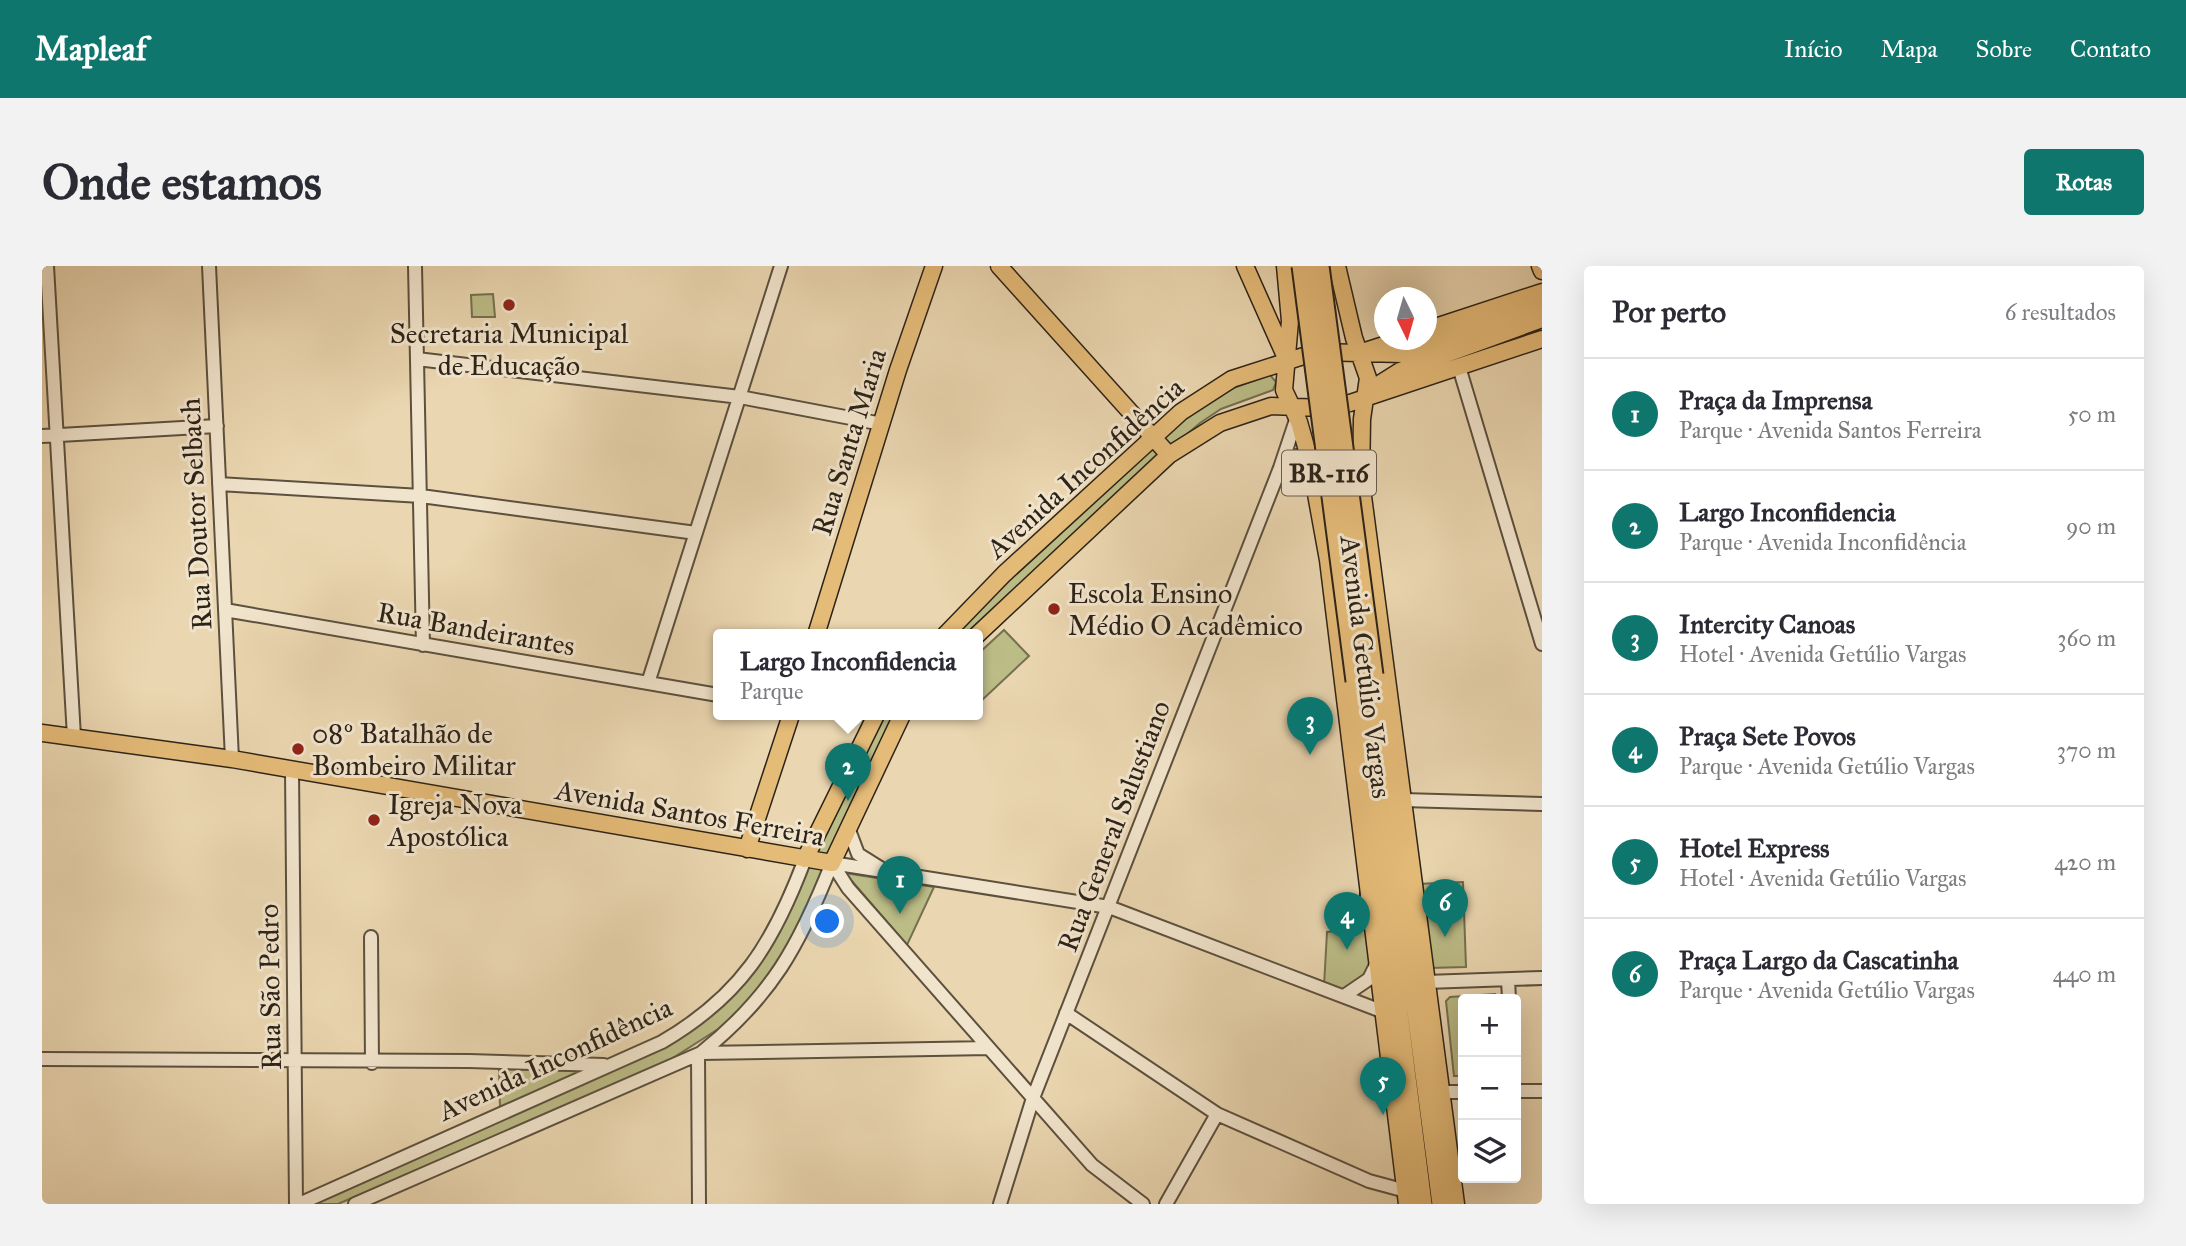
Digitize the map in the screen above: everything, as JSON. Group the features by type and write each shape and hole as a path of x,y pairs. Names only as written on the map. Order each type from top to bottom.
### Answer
{"highway":[{"name":"BR-116","path":"1302,266 1364,678 1393,837 1442,1204"},
{"name":"BR-116","path":"1319,266 1364,678 1371,803 1370,911"},
{"name":"BR-116","path":"1371,803 1422,1204"},
{"name":"BR-116","path":"1393,837 1415,905"},
{"path":"1395,1091 1416,1144"}],"main road":[{"name":"Rua Santa Maria","path":"818,629 934,266"},
{"path":"999,266 1165,459"},
{"path":"1245,266 1287,360"},
{"name":"Avenida Getúlio Vargas","path":"1285,266 1289,302 1287,360 1283,384 1310,460 1328,560 1407,1197"},
{"name":"Avenida Getúlio Vargas","path":"1337,266 1342,294 1368,378 1360,457 1415,905 1456,1204"},
{"path":"1540,266 1542,271"},
{"path":"1437,326 1542,292"},
{"path":"1289,302 1304,322 1318,325 1329,322 1337,314 1342,294"},
{"path":"1407,353 1542,304"},
{"path":"1407,353 1542,319"},
{"name":"Avenida Inconfidência","path":"983,629 1165,459 1233,416 1263,407 1294,411 1336,406 1542,339"},
{"name":"Avenida Inconfidência","path":"951,629 1004,574 1181,412 1231,379 1316,352 1389,355 1407,353"},
{"name":"Avenida Inconfidência","path":"1366,396 1387,379 1407,353"},
{"path":"1310,460 1315,441 1331,430 1349,434 1360,457"},
{"path":"747,849 789,720"},
{"name":"Avenida Inconfidência","path":"805,859 874,720"},
{"name":"Avenida Inconfidência","path":"832,863 900,720"},
{"name":"Avenida Santos Ferreira","path":"42,733 232,759 832,863"}],"street":[{"path":"47,266 74,737"},
{"name":"Rua Doutor Selbach","path":"209,266 232,759"},
{"path":"415,266 423,645"},
{"path":"648,683 781,266"},
{"path":"417,359 740,397 882,424"},
{"path":"1459,367 1542,643"},
{"name":"Rua General Salustiano","path":"1000,1204 1033,1098 1280,468 1294,411"},
{"path":"42,436 217,426"},
{"path":"1280,468 1296,456 1310,460"},
{"path":"219,484 421,496 696,533"},
{"name":"Rua Bandeirantes","path":"225,610 713,694"},
{"name":"Rua São Pedro","path":"292,769 297,1204"},
{"path":"1404,800 1542,804"},
{"path":"849,830 858,854 885,871"},
{"name":"Avenida Inconfidência","path":"297,1204 662,1042 705,1016 749,970 774,934 805,859"},
{"path":"832,863 1109,907 1384,1012"},
{"name":"Avenida Inconfidência","path":"355,1204 700,1054 741,1020 777,979 801,938 832,863"},
{"name":"Avenida Santos Ferreira","path":"832,863 848,888 1092,1166 1143,1204"},
{"path":"371,937 372,1063"},
{"path":"1344,996 1369,979 1377,963"},
{"path":"1426,982 1542,978"},
{"path":"1508,980 1508,994"},
{"path":"1066,1013 1217,1114 1407,1197"},
{"path":"720,1038 727,1054"},
{"path":"699,1204 700,1054 989,1048"},
{"path":"42,1059 372,1063 469,1061 608,1065"},
{"path":"1521,1091 1542,1091"},
{"path":"1441,1092 1458,1092"},
{"path":"1166,1204 1217,1114"}],"green space":[{"path":"493,294 495,317 472,317 471,295"},
{"path":"1270,375 1276,382 1273,390 1221,409 1200,423 1151,465 976,629 957,629 1183,414 1214,395"},
{"path":"1004,630 1029,656 983,699 983,649"},
{"path":"877,720 896,720 790,946 761,988 726,1024 668,1061 338,1204 305,1204 661,1047 753,971 778,935"},
{"path":"845,873 934,887 907,945"},
{"path":"1463,882 1466,967 1429,968 1417,884"},
{"path":"1366,928 1369,966 1362,978 1345,993 1324,986 1327,932"},
{"path":"1458,996 1458,1076 1454,1076 1446,1001 1450,997"},
{"path":"499,1069 586,1071 500,1109"}],"place":[{"name":"Secretaria Municipal de Educação","path":"509,305"},
{"name":"Escola Ensino Médio O Acadêmico","path":"1054,609"},
{"name":"08º Batalhão de Bombeiro Militar","path":"298,749"},
{"name":"Intercity Canoas","path":"1310,755"},
{"name":"Largo Inconfidencia","path":"848,801"},
{"name":"Igreja Nova Apostólica","path":"374,820"},
{"name":"Praça da Imprensa","path":"900,914"},
{"name":"Praça Largo da Cascatinha","path":"1445,937"},
{"name":"Praça Sete Povos","path":"1347,950"},
{"name":"Hotel Express","path":"1383,1115"}]}
